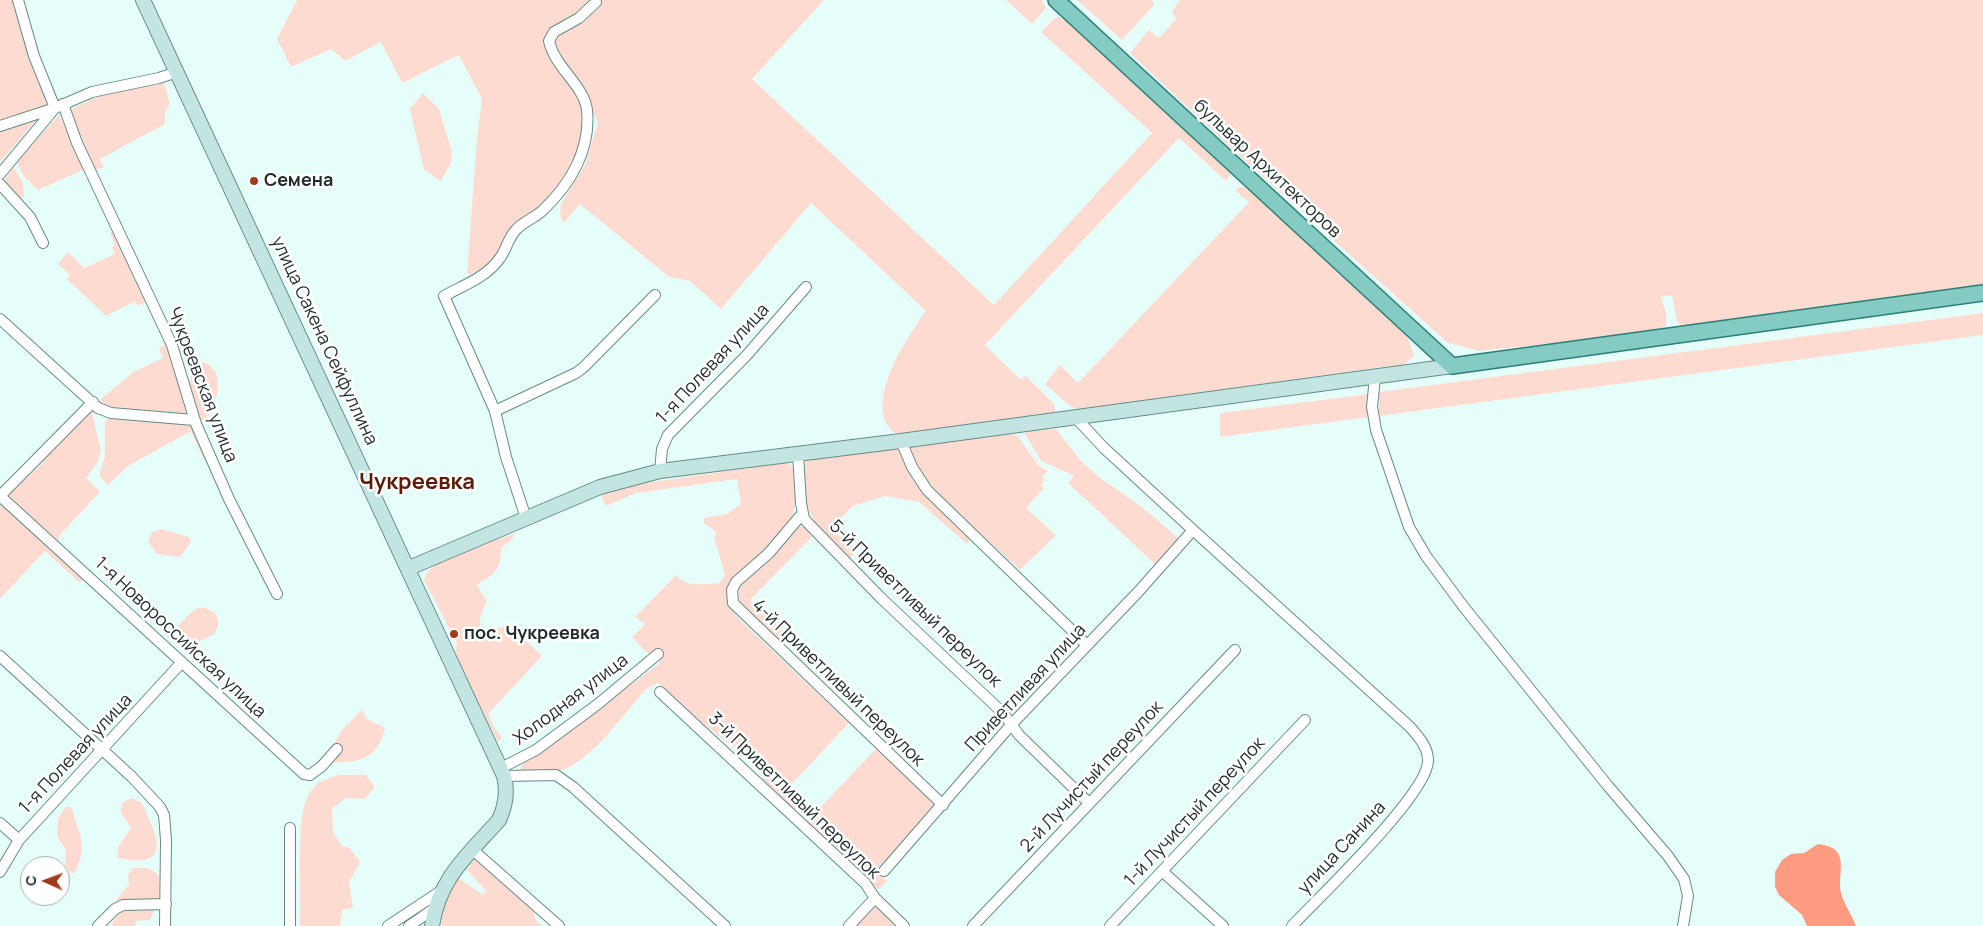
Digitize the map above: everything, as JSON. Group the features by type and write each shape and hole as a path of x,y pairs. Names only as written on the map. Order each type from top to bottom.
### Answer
{"main road":[{"name":"улица Сакена Сейфуллина","path":"143,0 409,568 502,772 506,798 504,810 499,820 447,880 440,891 432,926"},
{"name":"бульвар Архитекторов","path":"1056,0 1452,366"},
{"path":"409,568 600,487 660,471 901,441 1983,293"}],"street":[{"path":"18,0 34,56 59,106"},
{"path":"526,518 506,457 495,411 444,296 484,275 494,266 514,232 542,211 578,165 586,141 587,108 580,93 552,54 549,41 554,32 579,18 596,2"},
{"path":"0,126 59,106 92,92 159,78 176,72"},
{"path":"0,174 59,106"},
{"name":"Чукреевская улица","path":"59,106 172,345 184,379 194,420 229,499 277,594"},
{"path":"0,184 30,217 43,243"},
{"name":"1-я Полевая улица","path":"660,471 662,449 668,435 746,356 806,287"},
{"path":"495,411 576,373 655,295"},
{"path":"0,319 98,408 111,413 194,420"},
{"path":"1375,377 1373,419 1409,527 1463,606 1608,786 1668,856 1684,879 1688,896 1683,926"},
{"path":"0,496 93,402"},
{"name":"улица Санина","path":"1074,417 1104,448 1421,739 1428,760 1426,775 1416,792 1376,838 1292,926"},
{"path":"901,441 912,467 927,490 1088,645"},
{"path":"798,454 802,514"},
{"name":"1-я Новороссийская улица","path":"0,496 304,774 310,775 322,766 337,749"},
{"name":"5-й Приветливый переулок","path":"802,514 804,519 882,599 1003,713 1011,725 1089,803"},
{"name":"4-й Приветливый переулок","path":"802,514 769,553 736,582 732,590 732,603 943,805"},
{"name":"Приветливая улица","path":"884,870 943,805 1011,725 1088,645 1193,530"},
{"name":"2-й Лучистый переулок","path":"974,926 1234,650"},
{"name":"Холодная улица","path":"502,772 536,750 606,698 658,654"},
{"path":"0,656 152,796 164,815 165,926"},
{"name":"1-я Полевая улица","path":"0,872 19,840 103,751 182,662"},
{"name":"3-й Приветливый переулок","path":"660,692 865,883 875,898 904,926"},
{"name":"1-й Лучистый переулок","path":"1110,926 1305,720"},
{"path":"502,772 556,774 573,787 725,926"},
{"path":"0,823 19,840"},
{"path":"290,828 290,926"},
{"path":"473,850 559,926"},
{"path":"1162,871 1223,926"},
{"path":"388,926 440,891"},
{"path":"849,926 875,898"},
{"path":"98,926 115,908 123,905 166,904"},
{"path":"409,926 435,908"}],"shaded area":[{"path":"0,0 14,0 48,99 48,105 0,121"},
{"path":"297,0 824,0 752,79 994,305 1152,133 1041,32 1056,17 1064,18 1231,174 1226,181 1179,138 985,345 1020,379 1026,376 1055,405 1055,412 896,434 886,422 883,407 884,390 899,354 926,311 811,203 721,309 690,281 669,277 580,204 564,223 560,215 561,204 585,165 598,122 594,115 584,116 580,150 571,168 542,205 516,223 507,235 502,248 486,266 470,275 467,273 477,137 482,99 459,55 402,83 381,42 345,61 331,49 291,67 277,39"},
{"path":"1006,0 1042,0 1046,8 1032,24"},
{"path":"1077,0 1151,0 1155,4 1122,40"},
{"path":"1180,0 1983,0 1983,286 1689,327 1681,326 1677,321 1672,295 1661,297 1666,313 1666,326 1656,332 1480,351 1448,343 1232,149 1130,53 1149,30 1159,38 1176,19 1172,11"},
{"path":"164,83 170,104 165,112 165,124 100,159 104,167 93,171 77,136 70,110 101,95"},
{"path":"423,93 439,109 452,152 451,163 441,181 424,170 410,109"},
{"path":"59,115 85,169 38,190 22,174 18,160"},
{"path":"39,117 0,162 0,130"},
{"path":"14,167 23,183 24,196 22,197 24,203 3,182"},
{"path":"1239,187 1244,187 1251,191 1362,291 1408,338 1414,356 1402,367 1389,366 1081,409 1071,407 1045,384 1060,365 1078,383 1249,202 1235,190"},
{"path":"115,231 148,301 138,306 135,301 106,316 67,279 70,275 58,264 68,252 84,268 115,254 112,247 115,245 110,233"},
{"path":"1983,313 1983,335 1379,416 1379,392"},
{"path":"168,343 188,409 184,415 121,411 101,405 101,399 132,373 163,358 159,348"},
{"path":"204,362 213,368 217,376 218,385 217,396 208,401 210,413 205,421 199,420 190,389 192,375 196,368"},
{"path":"1368,394 1368,417 1220,437 1220,413"},
{"path":"91,408 101,450 98,462 86,478 100,492 59,536 59,542 7,496 43,463 47,454"},
{"path":"108,417 163,419 192,425 209,457 204,460 191,431 128,466 108,485 99,476 105,456 105,423"},
{"path":"1056,429 1081,461 1099,477 1142,507 1181,540 1157,566 1068,483 1074,476 1041,461 1025,434 1027,431"},
{"path":"1002,434 1017,435 1038,465 1048,471 1042,477 1045,480 1041,485 1044,488 1026,508 1056,535 1020,570 928,485 909,449 912,446"},
{"path":"900,449 912,479 972,539 967,544 919,502 885,496 853,506 831,528 857,551 850,559 818,527 809,510 804,487 806,460"},
{"path":"783,463 791,465 796,477 796,500 791,520 728,591 727,596 730,607 741,621 849,723 789,787 804,801 795,810 763,780 760,768 682,707 658,683 646,689 595,748 571,766 555,772 520,771 522,765 659,664 661,657 647,653 632,637 645,624 635,617 676,575 691,584 703,584 720,583 725,575 714,537 717,533 704,523 703,518 727,514 741,504 737,479 636,493 606,506 601,495 632,485"},
{"path":"3,503 84,578 80,583 45,551 0,599 0,506"},
{"path":"796,526 807,527 814,535 750,600 791,638 782,647 746,613 739,596 740,587"},
{"path":"161,529 189,537 191,542 180,557 157,554 148,542 152,532"},
{"path":"514,534 513,538 501,548 500,561 496,571 477,586 487,601 481,614 481,628 488,636 497,628 515,625 518,627 515,630 542,656 488,714 494,727 502,737 498,742 460,666 455,648 457,646 455,631 451,632 424,580 428,572 449,557"},
{"path":"200,607 210,610 217,616 218,624 214,634 198,642 179,637 175,629 190,613"},
{"path":"362,710 367,719 385,728 377,748 363,759 344,762 323,762 342,730"},
{"path":"877,748 935,803 932,813 876,870 887,881 879,890 807,821"},
{"path":"339,775 366,775 375,787 365,799 346,798 332,809 333,832 342,846 350,848 360,862 349,882 353,908 342,910 340,926 300,926 300,836 305,803 310,792 319,783"},
{"path":"132,798 142,803 156,838 157,847 154,855 147,859 117,858 118,847 131,828 120,811 123,802"},
{"path":"69,806 72,808 82,846 79,862 75,872 72,874 70,872 70,856 66,856 66,851 57,836 58,819 63,810"},
{"path":"1818,844 1829,846 1839,855 1841,861 1841,893 1856,926 1807,926 1802,915 1779,895 1775,887 1775,872 1782,860 1791,854 1804,853"},
{"path":"474,860 479,860 533,910 536,920 542,926 441,926 446,900 459,878 483,895 486,891 467,870"},
{"path":"133,868 149,868 159,875 159,901 150,920 136,921 135,926 113,926 112,923 119,913 117,899 129,884 128,875"},
{"path":"874,905 896,926 855,926"}],"place":[{"name":"Семена","path":"254,181"},
{"name":"пос. Чукреевка","path":"454,634"}],"district":[{"name":"Чукреевка","path":"417,483"}]}
